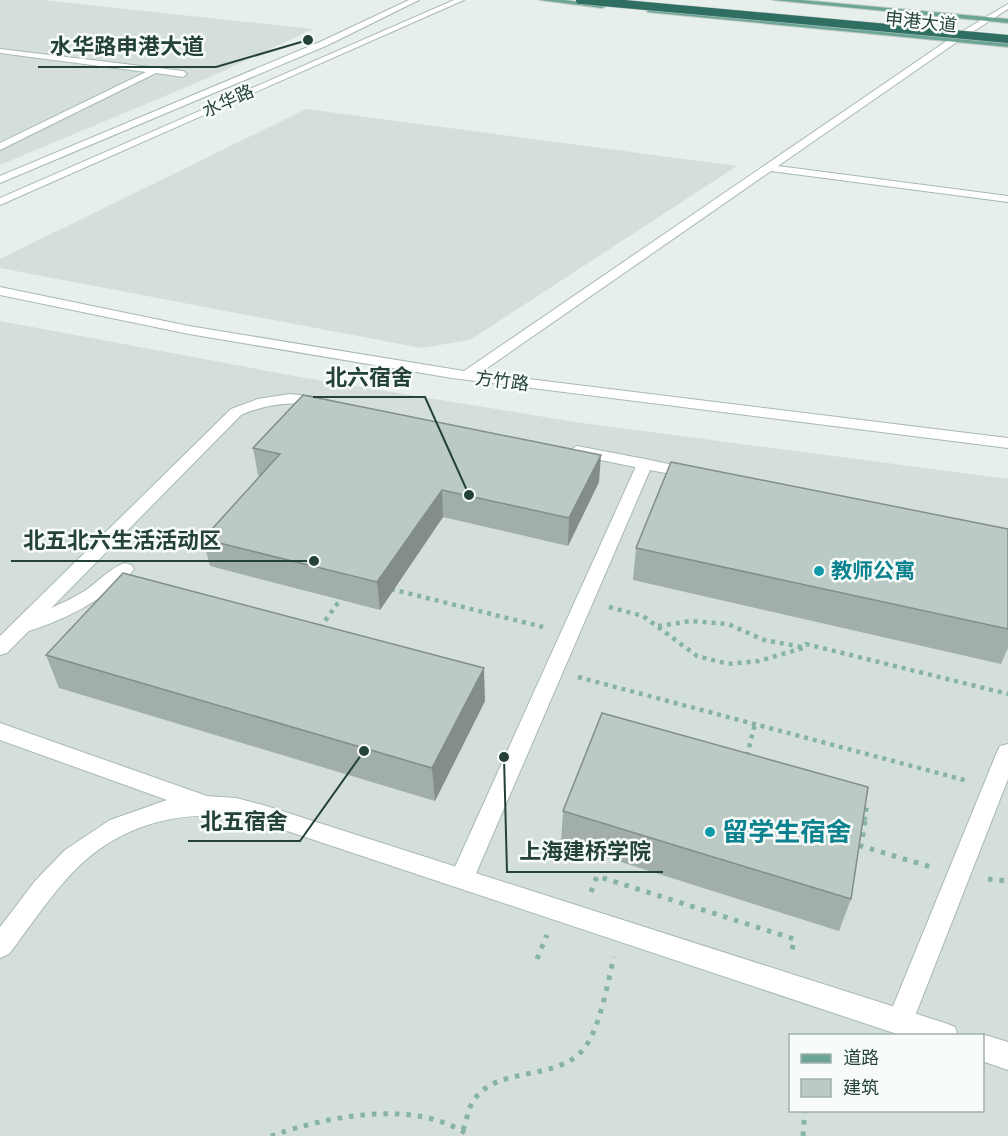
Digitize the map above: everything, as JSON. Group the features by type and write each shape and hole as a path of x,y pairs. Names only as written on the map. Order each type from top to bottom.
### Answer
{"highway":[{"path":"580,0 1008,39"},
{"path":"774,3 1008,28"}],"main road":[{"name":"申港大道","path":"544,0 1008,45"},
{"name":"申港大道","path":"774,3 1008,21"}],"street":[{"name":"水华路","path":"0,180 325,42 415,0"},
{"name":"水华路","path":"0,201 458,1"},
{"path":"466,376 772,168 954,40 1008,6"},
{"path":"0,51 183,74"},
{"path":"0,147 153,70"},
{"path":"0,135 20,138"},
{"path":"772,168 1008,200"},
{"name":"方竹路","path":"0,291 189,330 466,376 1008,443"},
{"path":"0,648 236,412 265,400 281,398 313,399 336,404"},
{"path":"565,449 704,476"},
{"path":"462,878 645,465"},
{"path":"22,626 68,609 93,596 125,568"},
{"path":"0,731 22,741 206,805"},
{"path":"900,1021 1008,752"},
{"path":"0,946 73,856 102,836 131,821 181,808 206,805 234,807 263,814 942,1034"}],"path":[{"path":"384,587 570,633"},
{"path":"315,635 345,593"},
{"path":"585,600 643,616 697,656 728,664 759,661 803,648 806,644 1008,694"},
{"path":"657,626 691,621 728,624 764,640 803,648"},
{"path":"554,671 994,788"},
{"path":"746,759 755,724"},
{"path":"856,802 867,805 861,846 959,875"},
{"path":"591,893 597,876 794,939 791,957"},
{"path":"463,1130 475,1099 492,1085 562,1066 582,1051 591,1034 623,931"},
{"path":"804,1112 804,1136"},
{"path":"271,1136 314,1123 367,1114 428,1119 463,1130 470,1136"}],"shaded area":[{"path":"0,0 42,0 313,29 208,78 0,165"},
{"path":"306,109 737,166 470,340 421,348 0,268 0,259"},
{"path":"0,321 300,377 575,422 1008,479 1008,1136 0,1136"}],"building":[{"path":"303,395 601,455 569,518 442,490 377,582 203,539 280,454 253,448"},
{"name":"教师公寓","path":"671,462 1008,529 1008,629 636,548"},
{"path":"123,573 484,668 432,768 46,655"},
{"name":"留学生宿舍","path":"602,713 868,787 851,899 563,811"}],"place":[{"name":"水华路申港大道","path":"308,40"},
{"name":"北六宿舍","path":"469,495"},
{"name":"北五北六生活活动区","path":"314,561"},
{"name":"教师公寓","path":"819,571"},
{"name":"北五宿舍","path":"364,751"},
{"name":"上海建桥学院","path":"504,757"},
{"name":"留学生宿舍","path":"710,832"}]}
